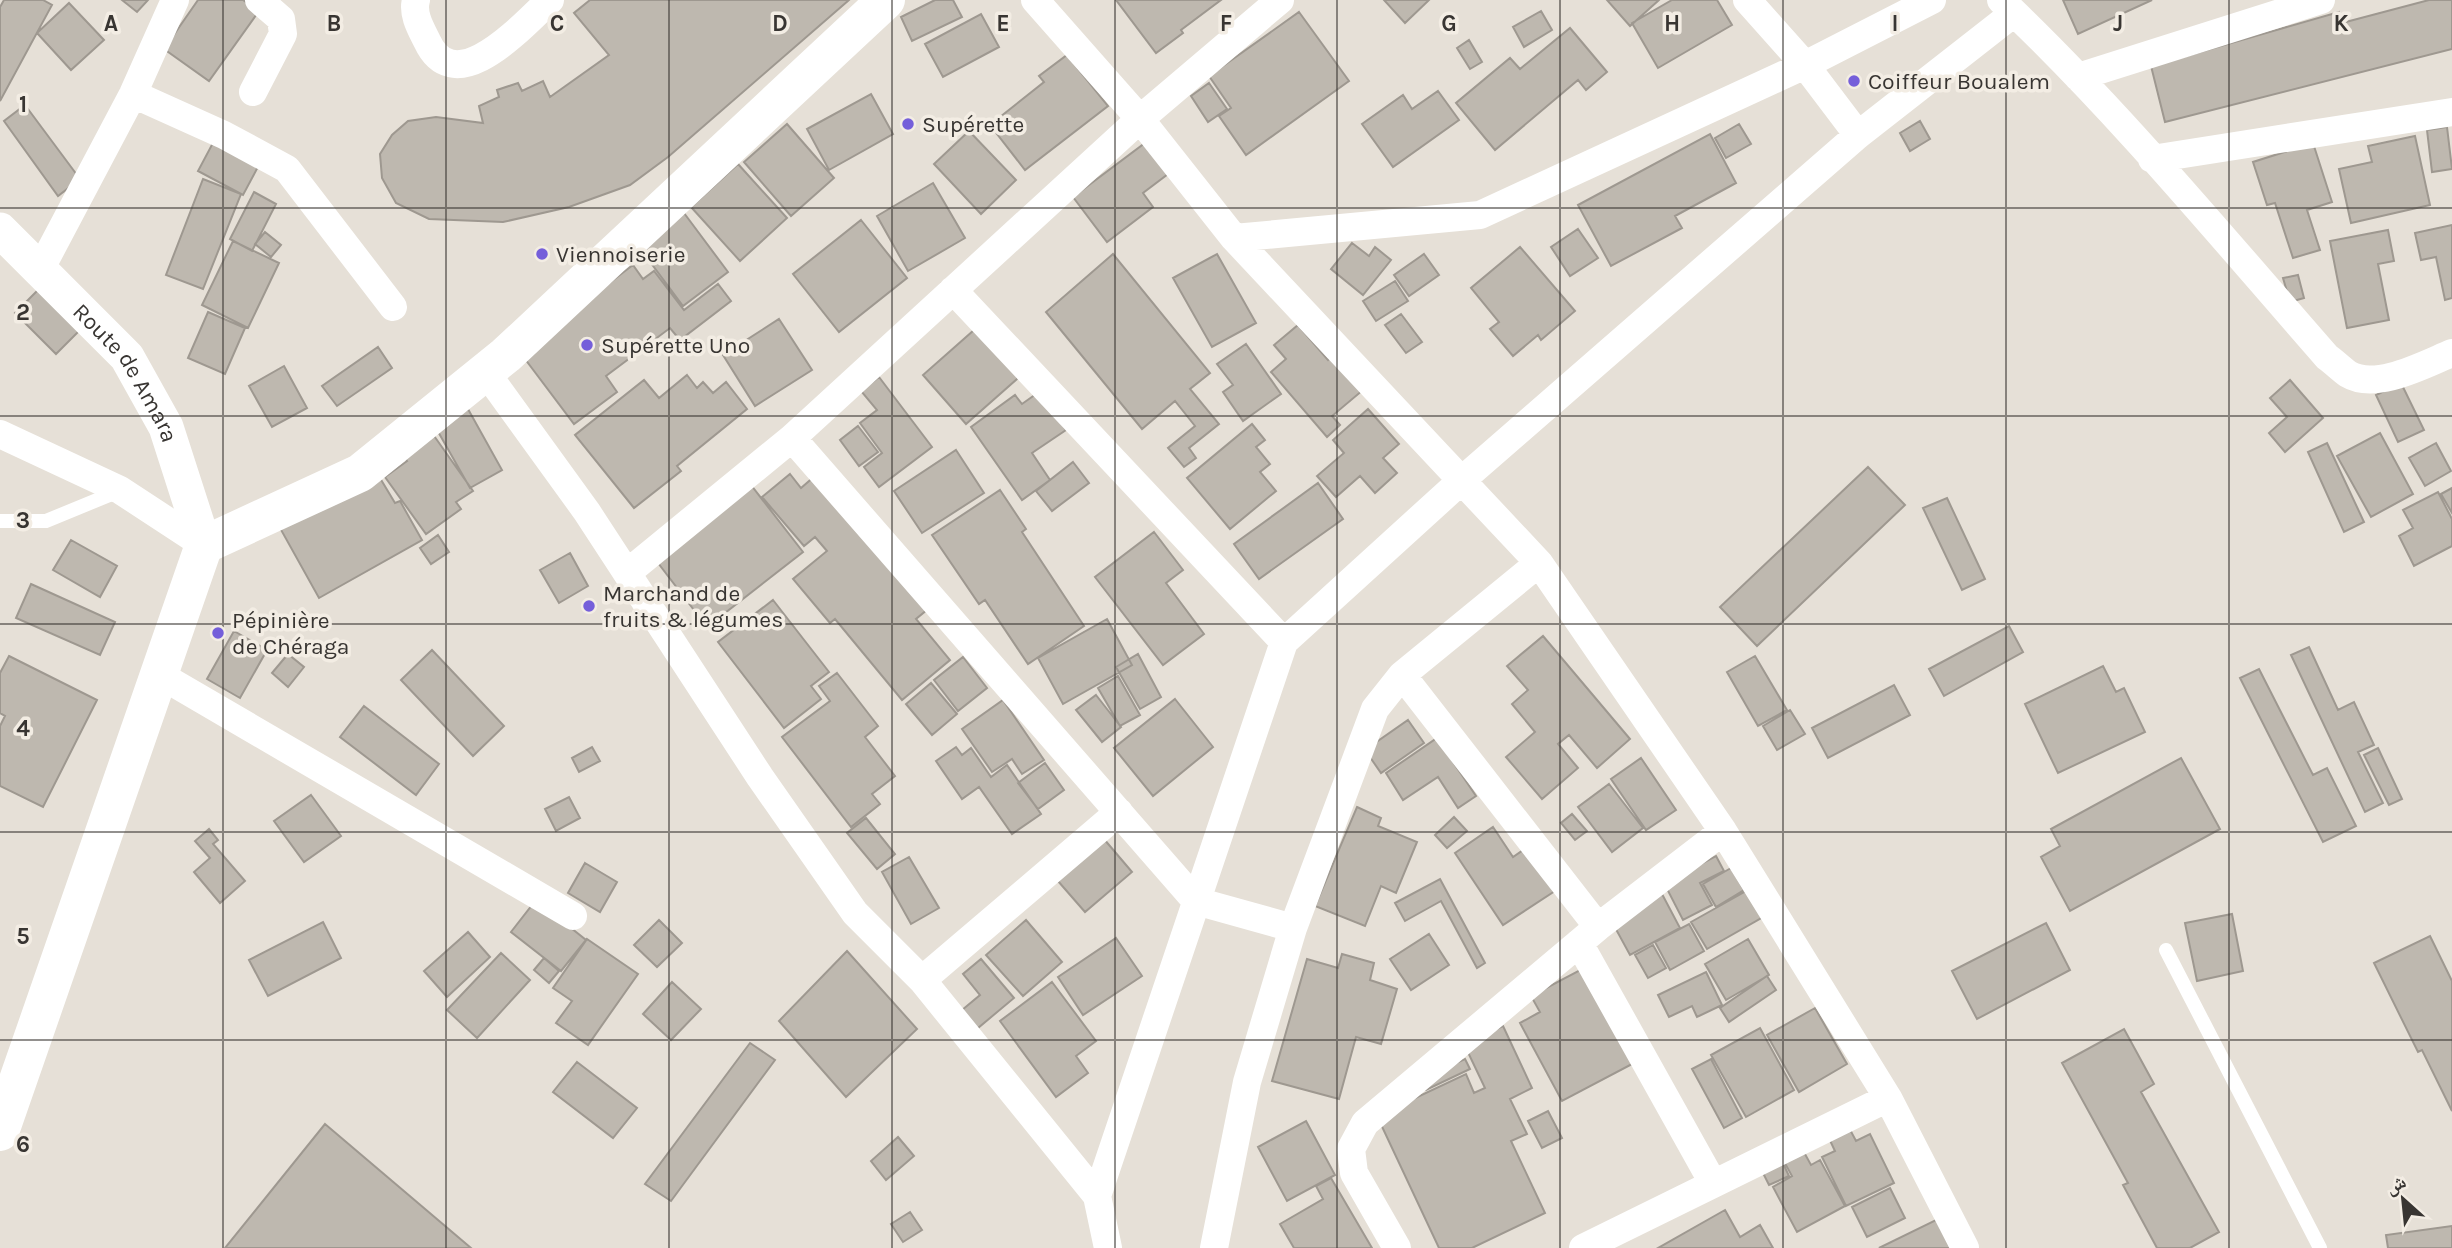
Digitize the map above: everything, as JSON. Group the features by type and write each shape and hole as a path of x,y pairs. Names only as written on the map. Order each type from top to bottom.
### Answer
{"main road":[{"path":"0,1132 204,545 360,473 506,355 886,0"}],"street":[{"path":"40,270 134,94 175,0"},
{"path":"253,92 283,34 281,19 259,0"},
{"path":"416,0 418,22 433,55 450,66 473,63 510,36 550,0"},
{"path":"1035,0 1140,119 1234,238 1539,563 1723,831 1888,1098 1965,1248"},
{"path":"627,573 792,438 1140,119 1280,0"},
{"path":"1747,0 1805,65 1858,135"},
{"path":"1234,238 1480,215 1805,65 1931,0"},
{"path":"2078,77 2321,0"},
{"path":"1097,1196 1284,642 1462,480 2007,6 2078,77 2327,357 2350,375 2373,380 2403,373 2452,353"},
{"path":"134,94 224,135 287,169 393,307"},
{"path":"2152,159 2452,112"},
{"name":"Route de Amara","path":"0,230 127,357 166,428 204,545"},
{"path":"953,290 1284,642"},
{"path":"485,371 587,512 760,777 855,913 922,980 1097,1196 1108,1248"},
{"path":"0,434 120,490 204,545"},
{"path":"792,438 1196,901 1293,928"},
{"path":"1214,1248 1247,1082 1293,928 1375,709 1402,675 1539,563"},
{"path":"160,675 573,916"},
{"path":"1402,675 1588,935 1713,1183"},
{"path":"922,980 1119,812"},
{"path":"1396,1248 1354,1172 1351,1149 1365,1124 1588,935 1723,831"},
{"path":"1583,1248 1888,1098"}],"lane":[{"path":"0,521 46,521 120,490"},
{"path":"2166,950 2320,1248"}],"building":[{"path":"4,0 43,0 52,5 0,101 0,7"},
{"path":"122,0 148,0 137,12"},
{"path":"198,0 243,0 259,11 209,81 164,49"},
{"path":"590,0 849,0 668,157 630,185 569,207 503,222 429,219 396,203 382,178 380,154 392,135 408,121 436,117 483,123 479,106 499,97 497,90 518,83 522,91 543,81 550,97 609,55 574,13"},
{"path":"935,0 953,0 962,17 912,41 901,17"},
{"path":"1116,0 1221,0 1156,53"},
{"path":"1384,0 1429,0 1405,23"},
{"path":"1607,0 1659,0 1630,26"},
{"path":"1672,0 1717,0 1732,25 1658,68 1632,23"},
{"path":"2063,0 2152,0 2078,34"},
{"path":"2429,0 2452,0 2452,49 2165,122 2151,66 2339,12 2342,23"},
{"path":"69,3 104,40 71,70 37,33"},
{"path":"1541,11 1552,30 1524,47 1513,27"},
{"path":"1299,12 1349,81 1246,155 1219,116 1231,108 1209,76"},
{"path":"981,14 999,47 943,77 925,44"},
{"path":"1570,28 1607,72 1586,90 1578,80 1495,150 1456,103 1510,58 1520,69"},
{"path":"1469,40 1482,62 1470,69 1457,48"},
{"path":"1067,55 1108,106 1025,170 990,125 1044,82 1039,76"},
{"path":"1209,83 1227,109 1208,122 1191,96"},
{"path":"1438,91 1459,120 1393,167 1362,124 1403,95 1412,109"},
{"path":"871,94 893,134 829,170 807,129"},
{"path":"25,105 80,179 58,196 4,121"},
{"path":"1920,121 1930,139 1910,151 1900,133"},
{"path":"787,124 834,178 791,216 744,162"},
{"path":"1739,124 1751,144 1726,158 1715,138"},
{"path":"2447,127 2452,169 2432,172 2427,130"},
{"path":"969,131 1016,180 981,214 934,164"},
{"path":"1710,134 1736,183 1675,216 1682,228 1611,266 1578,205"},
{"path":"2415,136 2430,205 2351,223 2339,169 2372,162 2368,146"},
{"path":"215,139 260,163 243,195 198,171"},
{"path":"1149,140 1172,171 1143,193 1153,207 1107,242 1073,197"},
{"path":"2313,143 2332,202 2307,210 2320,250 2293,258 2275,203 2267,205 2253,162"},
{"path":"738,164 787,218 740,261 691,207"},
{"path":"203,179 241,194 203,289 166,275"},
{"path":"933,183 965,238 908,271 877,216"},
{"path":"254,192 276,204 252,251 230,239"},
{"path":"684,213 728,272 683,306 639,247"},
{"path":"861,220 907,278 839,332 793,274"},
{"path":"2452,225 2452,298 2445,300 2436,257 2421,260 2415,233"},
{"path":"1578,229 1598,258 1570,276 1551,247"},
{"path":"2388,230 2394,261 2378,264 2389,320 2347,328 2330,241"},
{"path":"265,232 281,245 271,257 255,244"},
{"path":"233,241 279,263 248,328 202,305"},
{"path":"1352,243 1369,256 1375,247 1391,260 1363,295 1331,269"},
{"path":"1520,247 1575,311 1541,340 1538,335 1513,356 1490,329 1499,322 1471,288"},
{"path":"1113,254 1210,373 1190,389 1219,424 1189,448 1196,458 1184,467 1168,448 1195,426 1175,401 1142,429 1046,312"},
{"path":"1217,254 1256,323 1212,347 1173,278"},
{"path":"1424,254 1439,275 1409,296 1394,275"},
{"name":"Supérette Uno","path":"633,265 643,279 654,271 684,310 718,284 731,301 680,340 670,328 606,376 617,392 574,424 519,351"},
{"path":"2298,275 2304,298 2290,302 2283,278"},
{"path":"1395,281 1408,301 1376,321 1363,301"},
{"path":"38,290 79,331 56,354 15,313"},
{"path":"208,312 245,328 225,374 188,358"},
{"path":"1401,314 1422,342 1406,353 1385,325"},
{"path":"779,319 812,370 755,406 723,355"},
{"path":"982,323 1026,371 966,424 923,375"},
{"path":"1298,325 1328,360 1333,355 1363,390 1332,416 1340,425 1327,437 1271,372 1286,359 1274,345"},
{"path":"1246,344 1281,394 1243,421 1223,392 1233,385 1217,364"},
{"path":"378,347 392,368 337,406 322,386"},
{"path":"284,366 307,408 272,427 249,386"},
{"path":"687,375 697,388 703,382 713,393 726,382 747,409 677,466 681,471 634,508 575,435 644,380 659,398"},
{"path":"879,377 932,447 879,487 864,467 882,453 860,423 877,410 861,391"},
{"path":"2290,380 2323,418 2285,452 2269,433 2287,417 2270,398"},
{"path":"2401,383 2424,430 2398,442 2376,395"},
{"path":"1039,392 1066,430 1032,453 1050,480 1022,500 971,427 1015,395 1022,404"},
{"path":"468,409 502,470 470,488 436,428"},
{"path":"1368,409 1399,444 1383,458 1397,473 1375,493 1360,476 1336,497 1317,476 1344,453 1333,440"},
{"path":"1252,424 1265,440 1256,447 1270,464 1260,472 1276,491 1230,529 1187,478"},
{"path":"858,426 878,452 859,466 840,440"},
{"path":"432,433 473,491 456,502 461,509 426,534 385,477 407,461 402,454"},
{"path":"2380,433 2413,494 2371,517 2337,456"},
{"path":"2327,443 2364,522 2344,532 2308,452"},
{"path":"2436,443 2451,471 2425,486 2409,458"},
{"path":"956,450 984,493 922,533 894,491"},
{"path":"1073,462 1089,483 1052,511 1036,491"},
{"path":"1868,467 1905,505 1757,646 1720,607"},
{"path":"377,473 395,503 400,501 422,540 319,598 280,528"},
{"path":"790,474 801,488 816,475 928,609 916,619 950,660 902,700 835,619 830,623 793,579 827,551 815,537 804,546 762,497"},
{"path":"1318,483 1343,519 1259,579 1234,544"},
{"path":"751,485 803,552 707,627 655,559"},
{"path":"2452,488 2452,513 2441,494"},
{"path":"1000,490 1026,529 1022,532 1084,626 1028,664 985,600 979,604 932,535"},
{"path":"2438,492 2452,519 2452,546 2414,566 2399,536 2413,528 2403,510"},
{"path":"1947,498 1985,579 1962,590 1923,508"},
{"path":"1154,532 1183,570 1166,583 1204,634 1163,665 1095,577"},
{"path":"438,535 449,552 431,564 420,548"},
{"path":"71,540 117,566 100,597 53,570"},
{"path":"570,553 588,586 559,603 540,570"},
{"path":"31,584 115,622 100,655 16,618"},
{"path":"773,600 829,672 811,686 821,699 784,728 718,642"},
{"path":"1107,619 1132,665 1063,704 1038,658"},
{"path":"2009,626 2023,652 1944,696 1929,669"},
{"path":"234,631 267,650 240,698 207,679"},
{"path":"1543,636 1630,739 1597,768 1569,735 1558,744 1578,768 1542,799 1506,757 1535,732 1512,704 1528,690 1507,666"},
{"path":"2309,647 2338,710 2354,702 2374,745 2358,752 2383,803 2365,812 2291,655"},
{"path":"432,650 504,726 473,756 401,680"},
{"path":"288,654 304,667 288,687 272,673"},
{"path":"1138,654 1161,697 1140,709 1116,667"},
{"path":"9,656 97,700 43,807 0,786 0,726 5,716 0,713 0,673"},
{"path":"1755,656 1787,710 1758,726 1727,672"},
{"path":"963,657 987,688 958,711 934,680"},
{"path":"2103,666 2116,692 2124,688 2145,732 2058,773 2025,704"},
{"path":"2259,669 2313,775 2327,768 2356,826 2323,842 2240,678"},
{"path":"837,673 878,726 865,737 895,776 872,794 880,804 851,827 782,737 830,701 819,686"},
{"path":"1118,676 1140,715 1120,726 1098,688"},
{"path":"931,683 957,714 932,735 906,704"},
{"path":"1894,685 1910,715 1828,758 1812,728"},
{"path":"1096,695 1121,727 1102,742 1076,710"},
{"path":"1175,699 1213,747 1153,796 1114,748"},
{"path":"1003,700 1044,760 1022,774 1012,759 992,772 962,729"},
{"path":"364,706 439,764 416,795 340,737"},
{"path":"1790,710 1805,734 1777,750 1763,726"},
{"path":"1408,720 1424,743 1381,773 1365,750"},
{"path":"1437,738 1476,796 1458,808 1438,777 1403,800 1386,773"},
{"path":"592,747 600,761 579,772 572,758"},
{"path":"956,747 962,755 971,748 991,777 1007,765 1041,814 1012,834 979,787 962,799 936,761"},
{"path":"2378,748 2402,799 2389,805 2364,755"},
{"path":"1641,758 1676,810 1646,830 1611,779"},
{"path":"2181,758 2220,829 2070,911 2041,857 2060,846 2051,829"},
{"path":"1045,763 1064,790 1038,809 1018,783"},
{"path":"1609,784 1643,828 1612,852 1578,807"},
{"path":"311,795 341,836 304,862 274,821"},
{"path":"569,797 580,818 556,831 545,809"},
{"path":"1357,807 1381,818 1378,826 1417,842 1396,893 1381,886 1365,926 1315,906"},
{"path":"1572,814 1587,831 1575,840 1561,823"},
{"path":"1454,817 1467,831 1447,848 1435,835"},
{"path":"866,818 895,854 877,869 847,833"},
{"path":"1493,827 1513,857 1529,846 1558,889 1503,925 1455,853"},
{"path":"209,829 218,840 213,844 245,881 220,903 194,872 210,858 195,841"},
{"path":"1098,832 1132,872 1085,912 1051,873"},
{"path":"1716,856 1724,871 1700,883 1712,905 1683,920 1664,883"},
{"path":"909,857 939,908 911,924 882,872"},
{"path":"585,863 617,882 600,912 568,893"},
{"path":"1731,868 1744,890 1716,907 1703,884"},
{"path":"1440,879 1485,963 1477,968 1441,901 1405,921 1395,903"},
{"path":"1748,890 1763,917 1707,949 1691,922"},
{"path":"1662,894 1680,928 1630,955 1612,922"},
{"path":"536,900 586,940 561,971 511,932"},
{"path":"2232,914 2243,971 2197,981 2185,923"},
{"path":"659,920 682,943 657,967 634,945"},
{"path":"1026,920 1062,962 1023,996 986,955"},
{"path":"323,922 341,958 268,996 249,960"},
{"path":"2046,923 2070,970 1977,1019 1952,971"},
{"path":"1689,924 1704,951 1670,970 1655,942"},
{"path":"468,932 490,957 447,997 424,971"},
{"path":"1429,934 1449,965 1411,990 1390,959"},
{"path":"2430,936 2452,981 2452,1111 2422,1050 2418,1052 2374,963"},
{"path":"1116,938 1142,976 1083,1015 1058,977"},
{"path":"587,939 638,974 588,1045 556,1023 572,1001 553,988"},
{"path":"1748,939 1769,975 1726,1000 1705,964"},
{"path":"1653,945 1666,968 1648,978 1635,955"},
{"path":"847,951 917,1029 846,1097 779,1021"},
{"path":"501,953 530,980 477,1038 447,1010"},
{"path":"1342,954 1374,963 1370,980 1397,989 1381,1044 1356,1037 1339,1099 1272,1081 1307,959 1338,968"},
{"path":"544,958 559,971 549,983 534,970"},
{"path":"981,959 1014,998 972,1033 956,1015 980,995 963,974"},
{"path":"1584,968 1634,1063 1562,1101 1520,1023 1540,1012 1531,996"},
{"path":"1706,972 1722,1005 1697,1017 1692,1006 1669,1017 1658,995"},
{"path":"1767,976 1776,990 1729,1022 1720,1008"},
{"path":"672,982 701,1009 671,1040 643,1014"},
{"path":"1052,982 1096,1041 1076,1056 1088,1073 1056,1097 1000,1021"},
{"path":"1815,1008 1847,1064 1799,1092 1767,1035"},
{"path":"1503,1026 1532,1088 1510,1099 1527,1134 1511,1141 1545,1213 1472,1248 1439,1248 1377,1116 1466,1074 1474,1093 1485,1088 1464,1044"},
{"path":"1760,1028 1794,1090 1746,1117 1711,1055"},
{"path":"2124,1029 2154,1084 2141,1092 2219,1232 2190,1248 2157,1248 2123,1185 2128,1183 2062,1063"},
{"path":"750,1043 775,1060 671,1201 645,1184"},
{"path":"1465,1059 1470,1069 1426,1090 1420,1079"},
{"path":"1711,1059 1742,1118 1724,1128 1692,1069"},
{"path":"577,1062 637,1108 613,1138 553,1092"},
{"path":"1548,1111 1562,1138 1542,1148 1528,1121"},
{"path":"1306,1121 1335,1175 1287,1201 1258,1147"},
{"path":"1846,1122 1856,1141 1870,1134 1894,1183 1846,1206 1822,1157 1835,1151 1826,1132"},
{"path":"325,1124 471,1248 225,1248"},
{"path":"898,1137 914,1156 886,1180 871,1161"},
{"path":"1800,1145 1811,1165 1820,1160 1845,1206 1797,1232 1773,1187 1792,1176 1781,1156"},
{"path":"1780,1157 1789,1176 1769,1185 1760,1167"},
{"path":"1331,1178 1372,1248 1294,1248 1280,1224 1323,1199 1316,1186"},
{"path":"1890,1188 1905,1218 1867,1237 1852,1207"},
{"path":"1725,1210 1740,1237 1760,1225 1773,1248 1658,1248"},
{"path":"910,1212 922,1230 903,1242 891,1224"},
{"path":"1938,1219 1952,1248 1879,1248"},
{"path":"2452,1226 2452,1248 2388,1248 2386,1235"}],"place":[{"name":"Coiffeur Boualem","path":"1854,81"},
{"name":"Supérette","path":"908,124"},
{"name":"Viennoiserie","path":"542,254"},
{"name":"Supérette Uno","path":"587,345"},
{"name":"Marchand de fruits & légumes","path":"589,606"},
{"name":"Pépinière de Chéraga","path":"218,633"}]}
